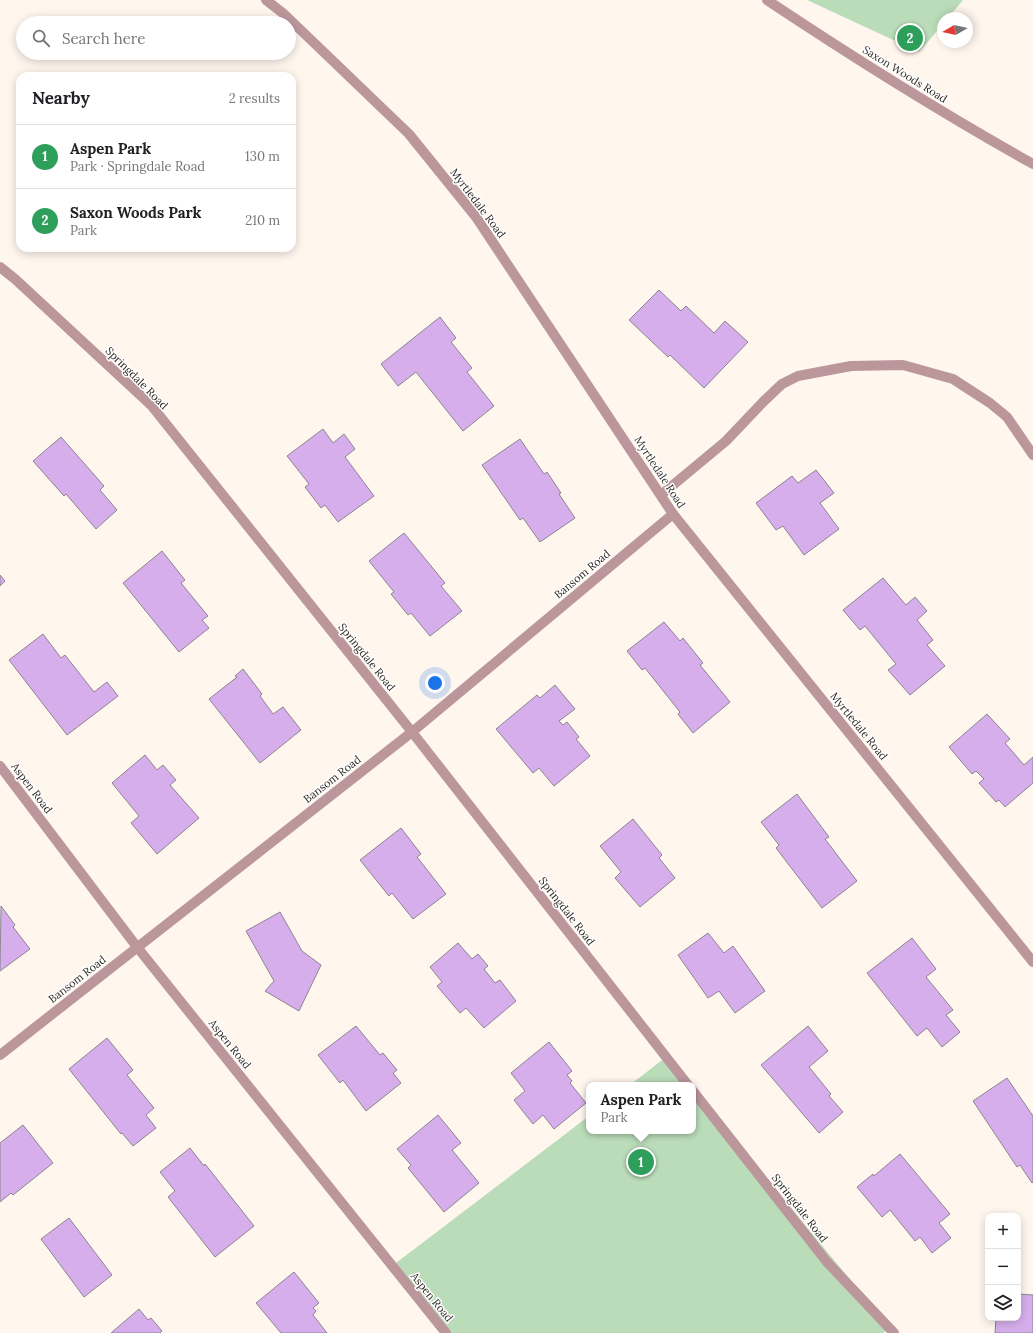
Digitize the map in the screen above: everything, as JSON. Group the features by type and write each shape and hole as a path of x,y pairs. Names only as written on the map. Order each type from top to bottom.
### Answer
{"street":[{"name":"Myrtledale Road","path":"266,0 286,16"},
{"name":"Saxon Woods Road","path":"767,0 859,60 976,132 1033,164"},
{"name":"Myrtledale Road","path":"296,26 409,134 476,217 673,514 1033,962"},
{"name":"Springdale Road","path":"0,267 15,279 151,406 412,732 686,1082"},
{"path":"661,495 726,441 782,384 798,376 851,366 903,365 953,379 990,403 1007,417 1033,455"},
{"name":"Bansom Road","path":"0,1055 137,946 412,732 673,514"},
{"name":"Aspen Road","path":"0,766 137,946 446,1333"},
{"name":"Springdale Road","path":"696,1095 827,1262 894,1333"}],"green space":[{"path":"807,0 963,0 953,12 937,12 937,31 919,52"},
{"path":"666,1057 687,1082 634,1082"},
{"path":"696,1093 890,1328 883,1333 442,1333 392,1266 586,1118 586,1134 696,1134"}],"building":[{"path":"659,290 681,311 686,306 714,333 725,321 748,342 704,388 670,355 668,357 629,320"},
{"path":"440,317 456,338 451,342 472,368 467,372 494,406 463,431 416,372 398,386 381,364"},
{"path":"323,429 333,443 344,434 355,449 345,457 374,496 338,522 325,505 321,508 305,487 309,484 287,456"},
{"path":"61,437 104,486 100,490 117,510 96,529 66,494 64,496 33,461"},
{"path":"520,439 544,474 547,472 575,518 540,542 523,518 520,520 482,465"},
{"path":"816,470 834,493 820,503 839,529 804,555 783,526 776,530 756,503 792,476 798,483"},
{"path":"404,533 445,583 441,586 462,611 430,636 411,613 408,615 391,594 394,592 369,561"},
{"path":"162,551 185,580 181,583 208,616 202,620 209,628 179,652 123,583"},
{"path":"0,575 5,581 0,586"},
{"path":"883,578 906,605 915,597 927,611 917,620 933,640 927,645 945,666 910,695 888,670 896,664 865,626 860,630 843,610"},
{"path":"664,622 680,641 683,638 703,663 700,665 730,702 693,733 678,714 680,712 645,668 642,670 627,651"},
{"path":"43,634 61,658 65,655 94,692 107,682 118,696 67,735 9,660"},
{"path":"243,669 262,694 260,696 273,714 283,707 301,730 260,763 209,699 237,677 235,676"},
{"path":"555,685 575,709 559,721 563,725 567,722 579,737 576,739 590,756 554,786 539,768 533,773 496,729 537,695 540,698"},
{"path":"987,714 1010,739 1005,743 1024,765 1033,757 1033,783 1005,807 999,800 996,802 979,783 984,779 976,771 972,774 949,747"},
{"path":"145,755 157,770 163,765 176,780 170,785 199,818 157,854 131,823 139,816 112,783"},
{"path":"797,794 829,837 825,839 857,881 822,908 776,848 779,845 761,822"},
{"path":"633,819 662,855 659,858 675,878 640,907 615,878 621,872 600,846"},
{"path":"401,828 421,854 417,857 446,894 413,919 392,893 389,896 360,860"},
{"path":"1,906 15,925 13,927 30,949 0,971"},
{"path":"280,912 302,951 321,965 299,1011 265,991 274,981 246,931"},
{"path":"708,933 724,953 733,946 765,991 735,1013 719,991 708,998 678,955"},
{"path":"912,938 936,969 926,977 953,1010 946,1015 960,1032 942,1047 927,1028 917,1036 867,973"},
{"path":"458,943 472,959 478,954 488,966 484,969 495,983 500,980 516,1001 484,1028 466,1008 460,1013 437,986 442,982 430,967"},
{"path":"356,1026 380,1055 383,1053 397,1070 393,1073 401,1083 366,1111 343,1080 340,1083 318,1055"},
{"path":"808,1026 828,1051 809,1067 831,1094 829,1096 843,1112 819,1133 761,1065"},
{"path":"107,1038 133,1070 127,1075 154,1108 146,1115 156,1128 133,1146 122,1133 121,1134 69,1069"},
{"path":"549,1042 572,1071 567,1075 572,1081 570,1083 586,1103 554,1129 543,1115 533,1124 514,1100 525,1091 511,1073"},
{"path":"1007,1078 1033,1116 1032,1183 1020,1165 1017,1167 973,1101"},
{"path":"438,1115 461,1143 452,1150 479,1183 444,1212 408,1168 411,1165 397,1149"},
{"path":"23,1125 53,1163 13,1195 11,1193 0,1202 0,1143"},
{"path":"190,1148 204,1166 205,1164 254,1226 215,1257 168,1197 175,1191 160,1172"},
{"path":"900,1154 950,1214 939,1223 951,1238 932,1253 920,1237 915,1241 890,1210 882,1217 857,1187 873,1174 874,1176"},
{"path":"69,1218 112,1275 84,1297 41,1239"},
{"path":"294,1272 319,1303 313,1308 316,1311 313,1315 327,1333 281,1333 256,1303"},
{"path":"1021,1294 1033,1295 1033,1333 995,1333 996,1321 1021,1321"},
{"path":"139,1309 148,1320 151,1318 162,1331 160,1333 111,1333"}],"place":[{"name":"Saxon Woods Park","path":"910,38"},
{"name":"Aspen Park","path":"641,1162"}]}
